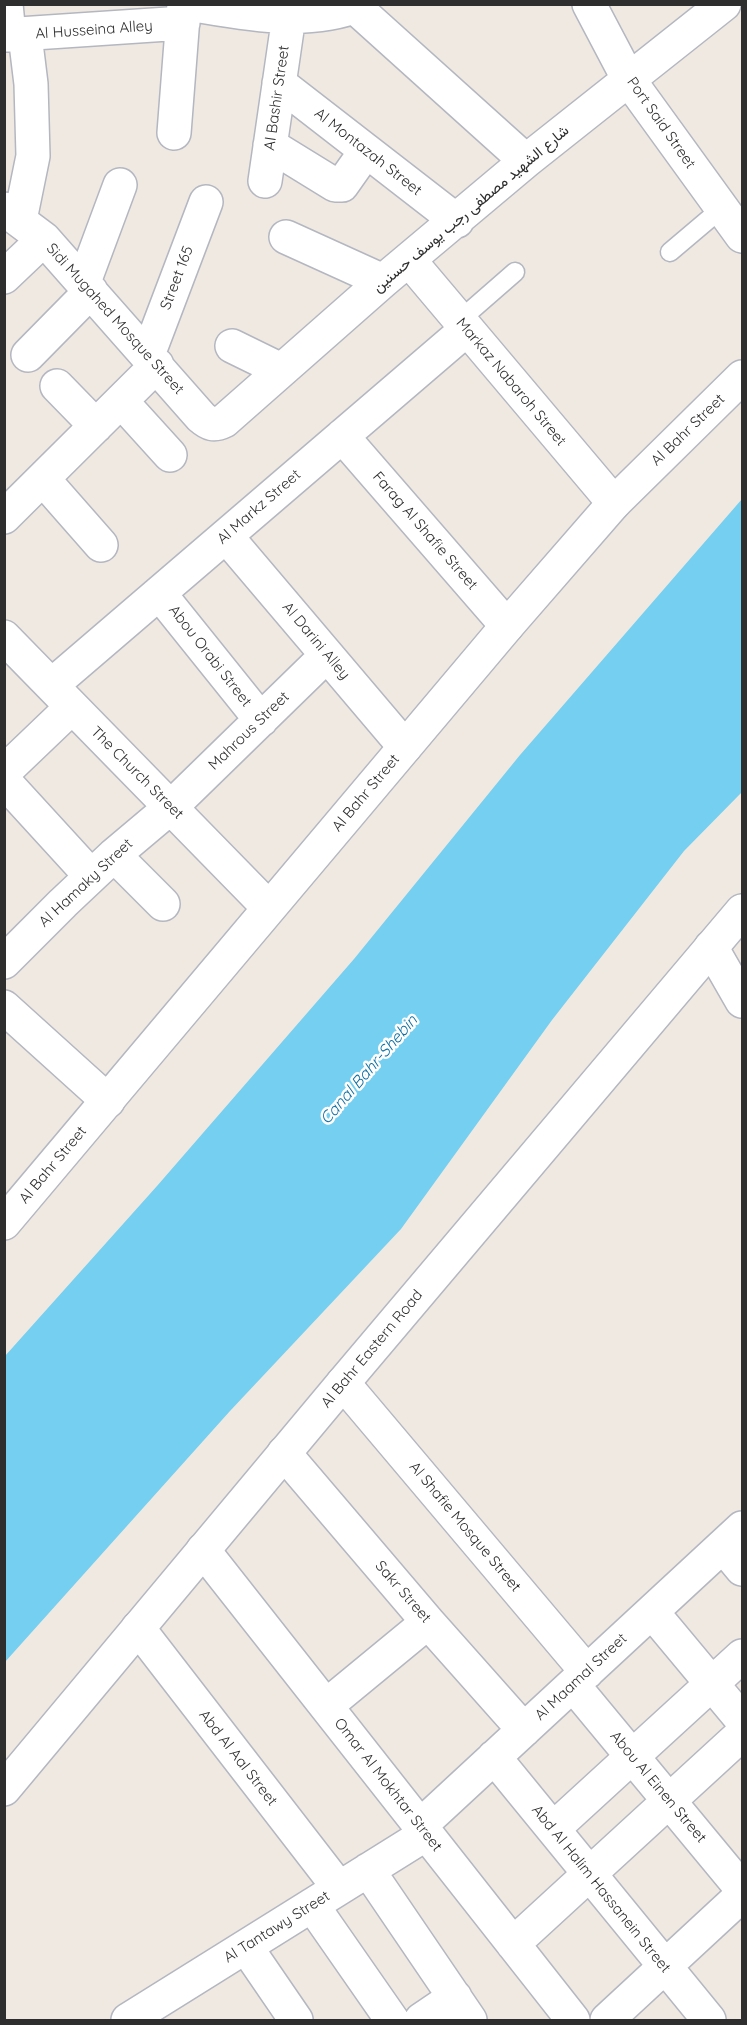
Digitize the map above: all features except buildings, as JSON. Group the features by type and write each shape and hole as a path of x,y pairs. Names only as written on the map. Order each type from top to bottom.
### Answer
{"street":[{"name":"Port Said Street","path":"589,4 629,80 742,236"},
{"name":"شارع الشهيد مصطفى رجب يوسف حسنين","path":"224,421 383,281 526,161 722,5"},
{"name":"Al Husseina Alley","path":"11,27 185,11 289,16 326,14 358,6"},
{"path":"358,6 526,161"},
{"path":"174,133 185,11"},
{"name":"Al Bashir Street","path":"265,181 289,16"},
{"path":"4,277 23,222 33,156 31,84 11,27"},
{"name":"Al Montazah Street","path":"279,83 457,220"},
{"path":"270,145 335,185 342,185 366,151"},
{"path":"28,356 88,286 120,185"},
{"name":"Street 165","path":"152,360 206,202"},
{"name":"Sidi Mugahed Mosque Street","path":"23,222 88,286 208,423 216,425 224,421"},
{"path":"286,237 383,281"},
{"name":"Markaz Nabaroh Street","path":"409,260 614,503"},
{"name":"Al Markz Street","path":"4,772 62,696 159,593 342,436 463,325"},
{"path":"232,346 281,370"},
{"path":"4,517 122,401 152,360"},
{"name":"Al Bahr Street","path":"10,1206 108,1101 507,626 614,503 742,377"},
{"path":"57,386 96,426"},
{"path":"122,401 170,455"},
{"name":"Farag Al Shafie Street","path":"342,436 507,626"},
{"path":"43,479 101,545"},
{"name":"Al Darini Alley","path":"226,536 405,747"},
{"name":"Abou Orabi Street","path":"159,593 261,720"},
{"name":"The Church Street","path":"4,638 269,908"},
{"name":"Mahrous Street","path":"171,807 327,654"},
{"path":"4,781 102,866 163,904"},
{"name":"Al Hamaky Street","path":"4,962 102,866 171,807"},
{"name":"Al Bahr Eastern Road","path":"4,1789 284,1453 742,911"},
{"path":"711,947 742,1001"},
{"path":"4,1007 108,1101"},
{"name":"Al Shafie Mosque Street","path":"343,1383 580,1679"},
{"name":"Sakr Street","path":"284,1453 428,1622 524,1730"},
{"name":"Al Maamal Street","path":"423,1830 494,1757 652,1612 736,1548"},
{"name":"Omar Al Mokhtar Street","path":"203,1550 573,2020"},
{"path":"652,1612 742,1720"},
{"path":"326,1706 428,1622"},
{"name":"Abd Al Aal Street","path":"138,1628 325,1897 392,2020"},
{"path":"553,1829 742,1656"},
{"name":"Abou Al Einen Street","path":"580,1679 632,1757 742,1889"},
{"path":"513,1944 742,1734"},
{"name":"Abd Al Halim Hassanein Street","path":"494,1757 709,2020"},
{"name":"Al Tantawy Street","path":"130,2020 368,1870 423,1830"},
{"path":"368,1870 462,2009 421,2020"},
{"path":"608,2020 742,1895"},
{"path":"246,1947 296,2020"}],"lane":[{"path":"670,252 722,208"},
{"path":"463,325 515,272"}],"water":[{"name":"Canal Bahr-Shebin","path":"742,499 742,792 684,851 552,1020 401,1229 230,1411 5,1662 5,1356 157,1186 354,959 520,755"}]}
